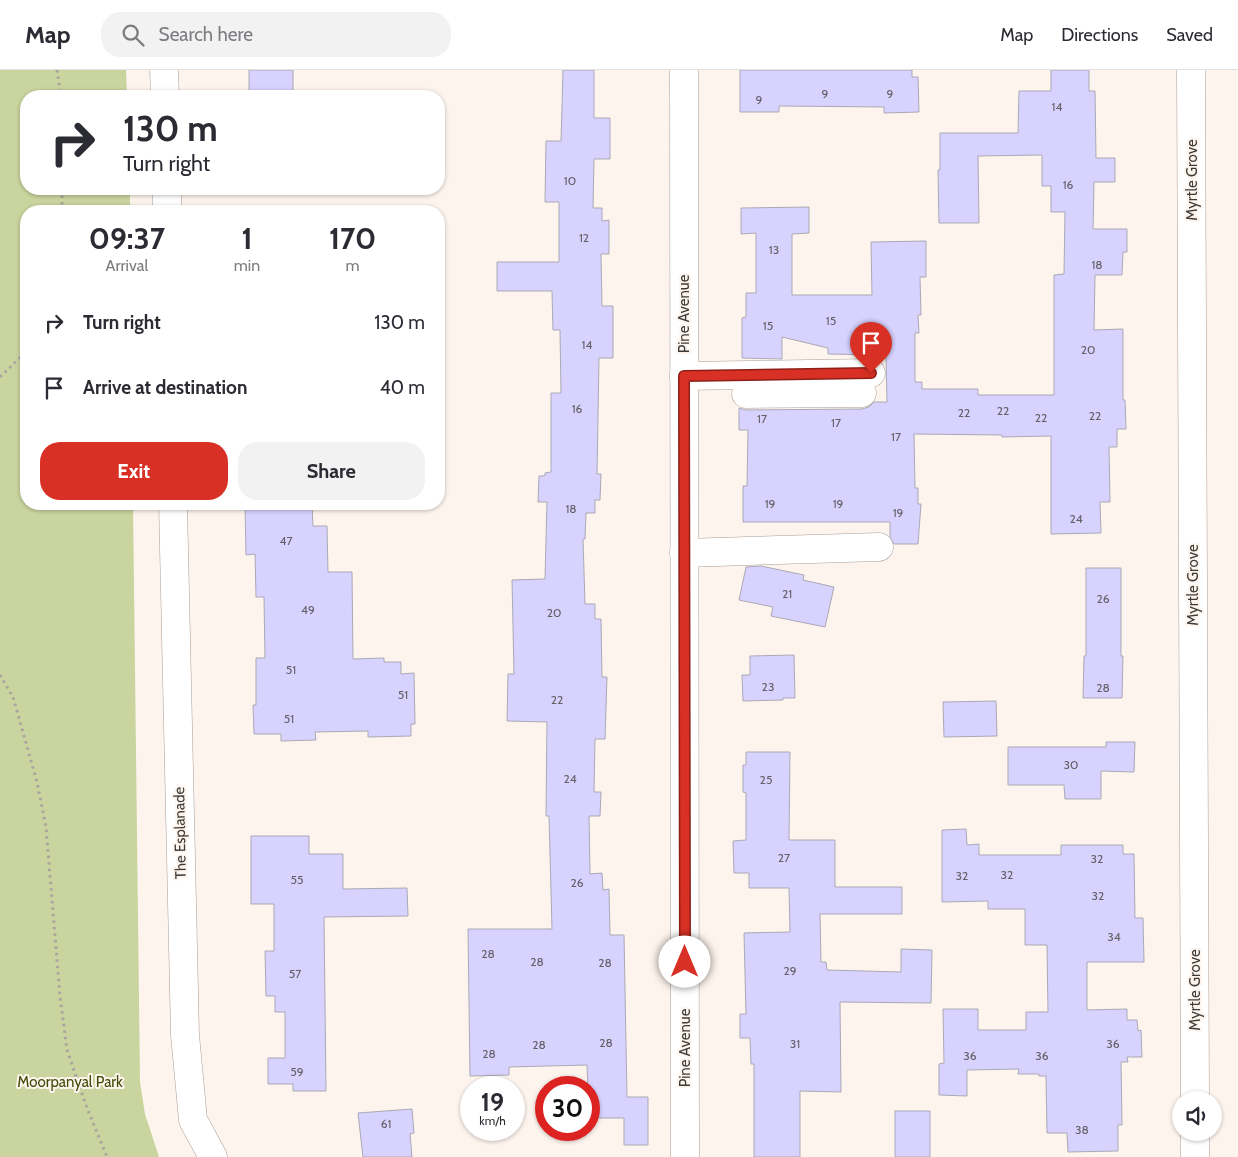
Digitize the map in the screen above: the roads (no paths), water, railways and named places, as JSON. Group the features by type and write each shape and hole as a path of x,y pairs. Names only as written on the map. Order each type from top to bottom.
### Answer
{"street":[{"path":"164,70 164,90"},
{"name":"Pine Avenue","path":"684,70 685,1157"},
{"name":"Myrtle Grove","path":"1191,70 1195,1091"},
{"path":"684,385 866,383"},
{"name":"The Esplanade","path":"173,510 185,1035 193,1120 213,1157"},
{"path":"684,553 879,547"},
{"path":"1195,1141 1195,1157"}],"park label":[{"name":"Moorpanyal Park","path":"70,1082"}]}
